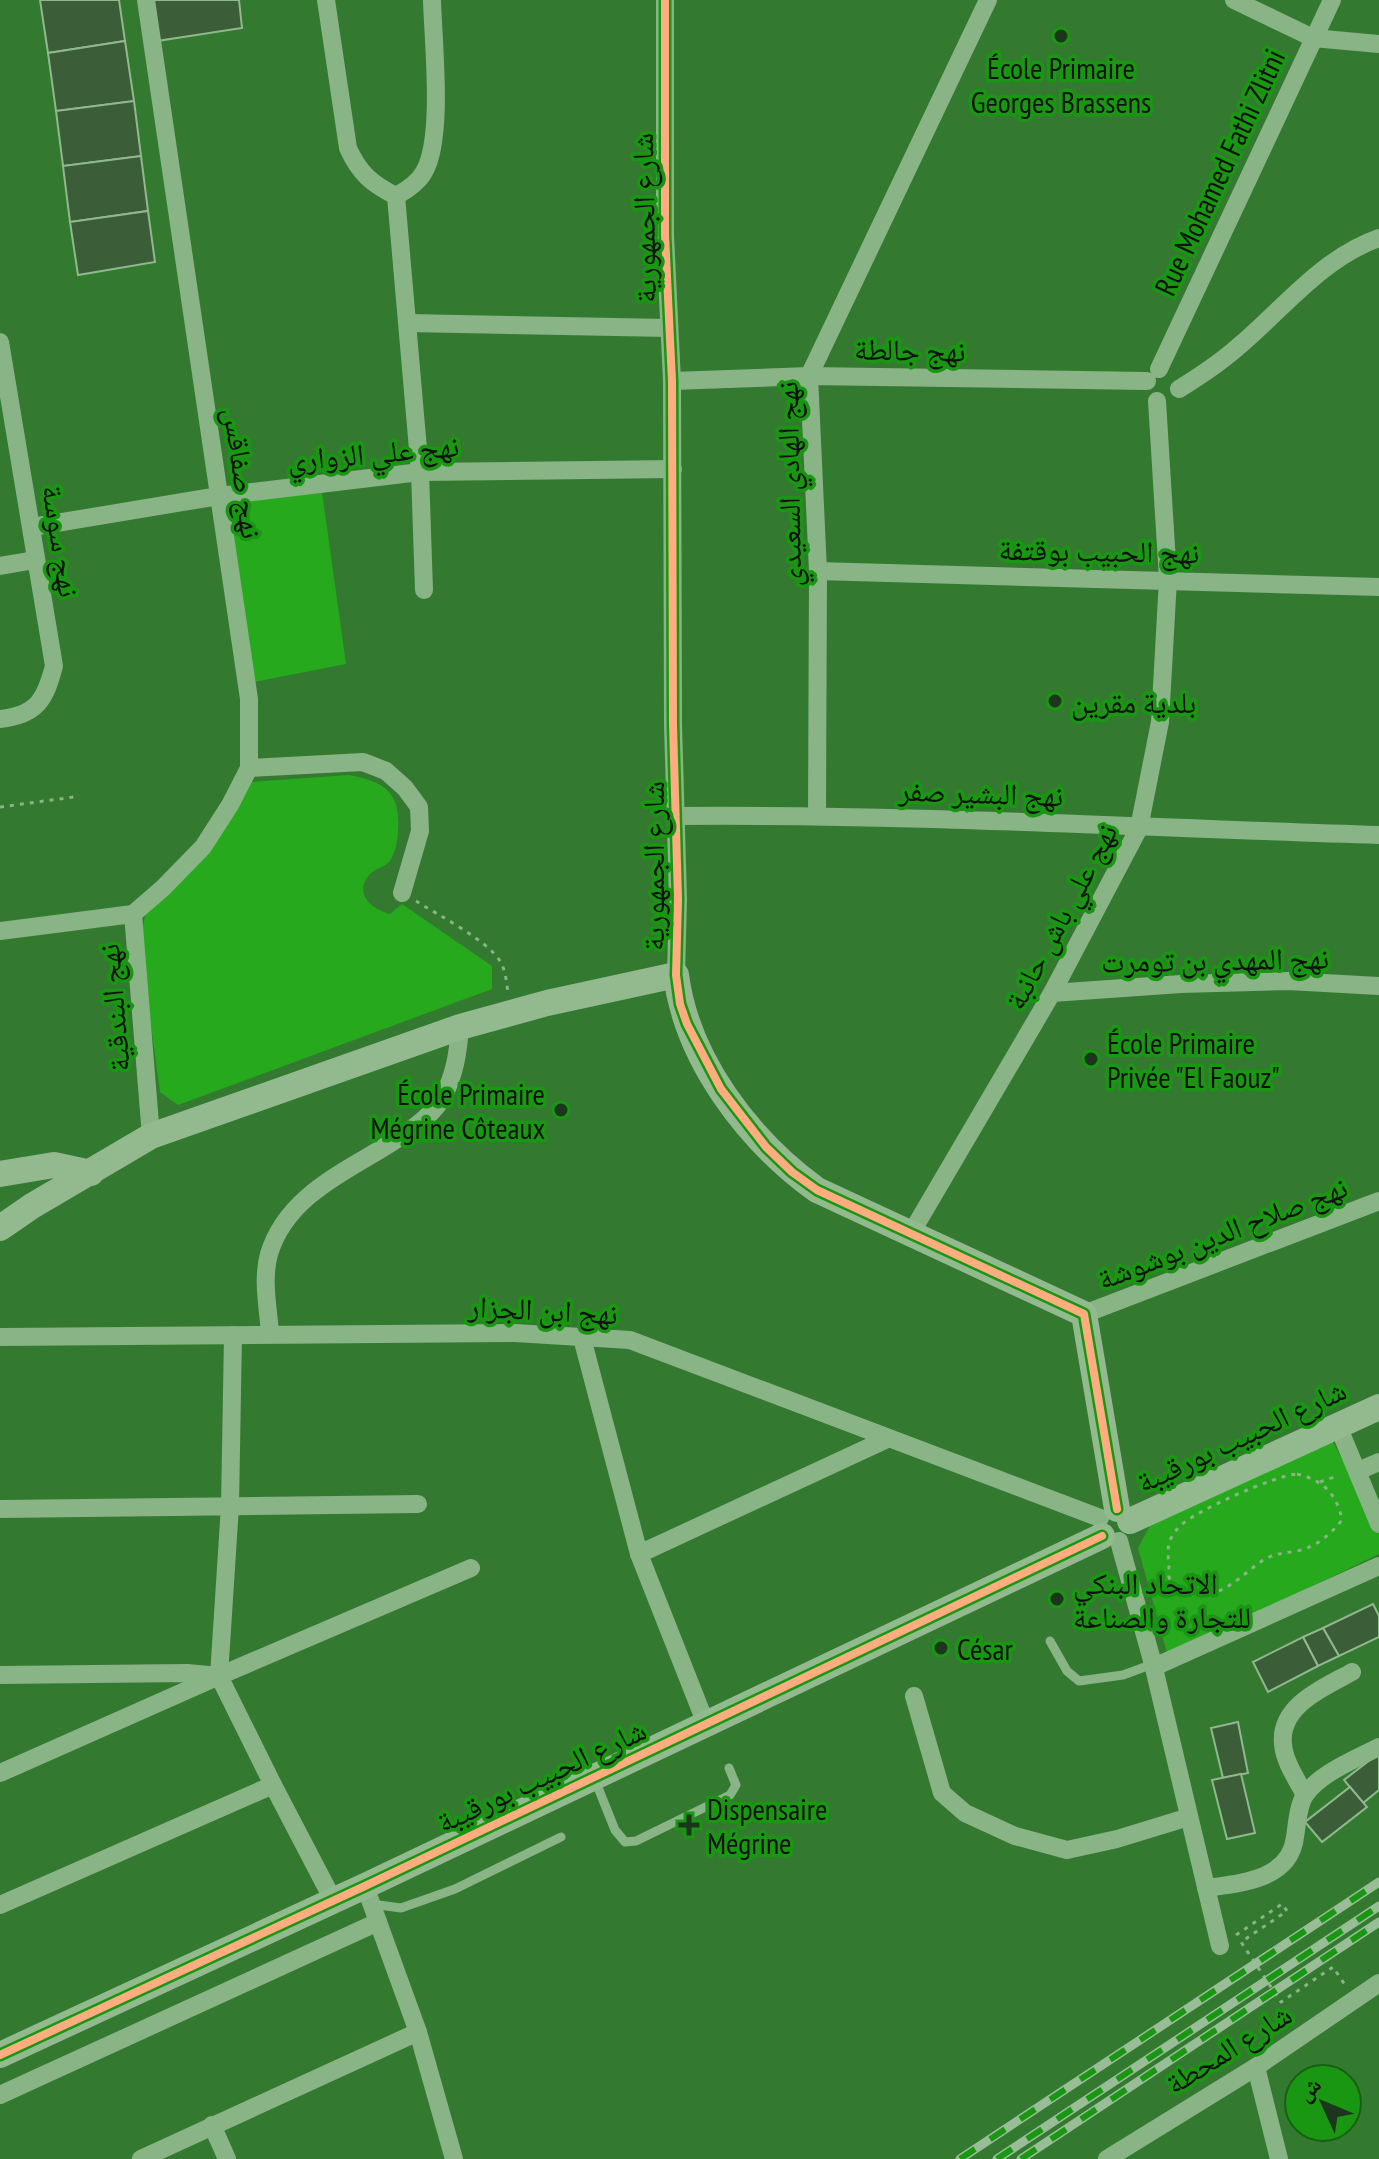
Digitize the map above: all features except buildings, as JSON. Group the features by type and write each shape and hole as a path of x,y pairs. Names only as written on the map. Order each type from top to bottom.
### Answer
{"street":[{"name":"نهج صفاقس","path":"133,914 203,847 249,768 249,699 146,0"},
{"path":"326,0 348,148 365,178 396,196"},
{"path":"396,196 410,188 424,173 432,153 435,118 432,0"},
{"name":"شارع الجمهورية","path":"665,0 665,235 672,381 673,724 677,816 676,975 680,1004 721,1089 766,1147 792,1172 817,1190 1084,1314"},
{"name":"نهج الهادي السعيدي","path":"817,814 818,571 809,376 988,0"},
{"path":"1234,0 1313,38 1379,44"},
{"name":"Rue Mohamed Fathi Zlitni","path":"1153,375 1332,0"},
{"path":"396,196 420,472 424,590"},
{"path":"1179,389 1176,376 1165,369 1153,375 1148,393 1157,401 1170,400 1179,389 1213,368 1240,345 1326,265 1379,238"},
{"path":"408,323 669,328"},
{"name":"نهج سوسة","path":"0,342 6,417 32,527 54,666 48,688 39,702 20,717 0,719"},
{"name":"نهج جالطة","path":"672,381 809,376 1153,375"},
{"name":"نهج علي باش حانبة","path":"910,1235 1052,993 1139,828 1160,722 1168,579 1157,401"},
{"name":"نهج علي الزواري","path":"32,527 219,496 420,472 673,469"},
{"path":"0,566 35,560"},
{"name":"نهج الحبيب بوقتفة","path":"818,571 1379,587"},
{"path":"249,768 363,762 386,771 405,788 419,807 420,831 402,893"},
{"name":"نهج البشير صفر","path":"677,816 817,814 1379,835"},
{"name":"نهج البندقية","path":"0,931 133,914 151,1136"},
{"path":"0,1228 151,1136 460,1027 510,1012 676,975"},
{"name":"نهج المهدي بن تومرت","path":"1052,993 1181,984 1288,981 1379,986"},
{"path":"270,1333 265,1280 278,1230 302,1200 422,1122 442,1100 457,1066 460,1027"},
{"path":"0,1174 54,1165 91,1173"},
{"name":"نهج صلاح الدين بوشوشة","path":"1084,1314 1379,1201"},
{"path":"1084,1314 1113,1525 1153,1665 1220,1946"},
{"name":"نهج ابن الجزار","path":"0,1337 515,1333 630,1340 1113,1525"},
{"path":"233,1335 230,1506 219,1676 333,1900"},
{"path":"582,1338 639,1554 706,1724"},
{"name":"شارع الحبيب بورقيبة","path":"0,2055 333,1900 371,1904 594,1777 1113,1525 1379,1407"},
{"path":"1338,1426 1379,1524"},
{"path":"639,1554 887,1439"},
{"path":"1358,1471 1379,1462"},
{"path":"0,1509 418,1504"},
{"path":"1153,1665 1379,1566"},
{"path":"0,1773 471,1568"},
{"path":"1305,1795 1283,1743 1287,1720 1304,1699 1352,1672"},
{"path":"0,1675 187,1673 219,1676"},
{"path":"914,1696 942,1793 965,1813 1015,1836 1067,1850 1117,1839 1189,1817"},
{"path":"1206,1888 1248,1882 1273,1873 1294,1851 1305,1795 1333,1771 1379,1747"},
{"path":"0,1905 273,1785"},
{"path":"0,2095 371,1904 418,2032 454,2159"},
{"name":"شارع المحطة","path":"1107,2159 1256,2067 1379,1983"},
{"path":"141,2159 418,2032"},
{"path":"1256,2067 1279,2159"},
{"path":"212,2125 227,2159"}],"lane":[{"path":"1050,1641 1067,1671 1079,1681 1123,1675 1153,1665"},
{"path":"594,1777 615,1830 625,1842 636,1841 730,1795 736,1785 729,1768"},
{"path":"371,1904 401,1908 455,1889 561,1837"}],"path":[{"path":"0,807 74,797"},
{"path":"402,893 468,933 499,957 505,971 510,1012"},
{"path":"1320,1482 1333,1495 1342,1520 1331,1534 1302,1550 1281,1552 1266,1559 1231,1585 1203,1596 1187,1595 1169,1579 1165,1550 1181,1525 1284,1475 1297,1474 1320,1482 1337,1476"},
{"path":"1220,1946 1282,1904 1287,1911 1241,1942 1281,2002 1333,1967 1355,2000"}],"green space":[{"path":"322,492 346,664 249,683 225,513 234,502"},
{"path":"348,775 380,785 388,791 397,807 395,850 390,861 371,873 365,882 363,889 367,900 377,909 390,914 402,904 492,966 492,989 178,1105 160,1092 140,943 145,915 251,782"},
{"path":"1331,1439 1379,1523 1379,1554 1168,1656 1138,1548 1153,1520"}],"railway":[{"path":"960,2159 1379,1882"},
{"path":"997,2159 1379,1906"},
{"path":"1021,2159 1379,1922"}],"cycle path":[{"path":"665,0 665,235 672,381 673,724 678,899 676,975 680,1004 721,1089 766,1147 792,1172 817,1190 1084,1314 1117,1509"},
{"path":"0,2055 365,1886 1102,1536"}],"place":[{"name":"École Primaire Georges Brassens","path":"1061,36"},
{"name":"بلدية مقرين","path":"1055,701"},
{"name":"École Primaire Privée \"El Faouz\"","path":"1091,1059"},
{"name":"École Primaire Mégrine Côteaux","path":"561,1110"},
{"name":"الاتحاد البنكي للتجارة والصناعة","path":"1057,1599"},
{"name":"César","path":"941,1648"},
{"name":"Dispensaire Mégrine","path":"689,1825"}]}
